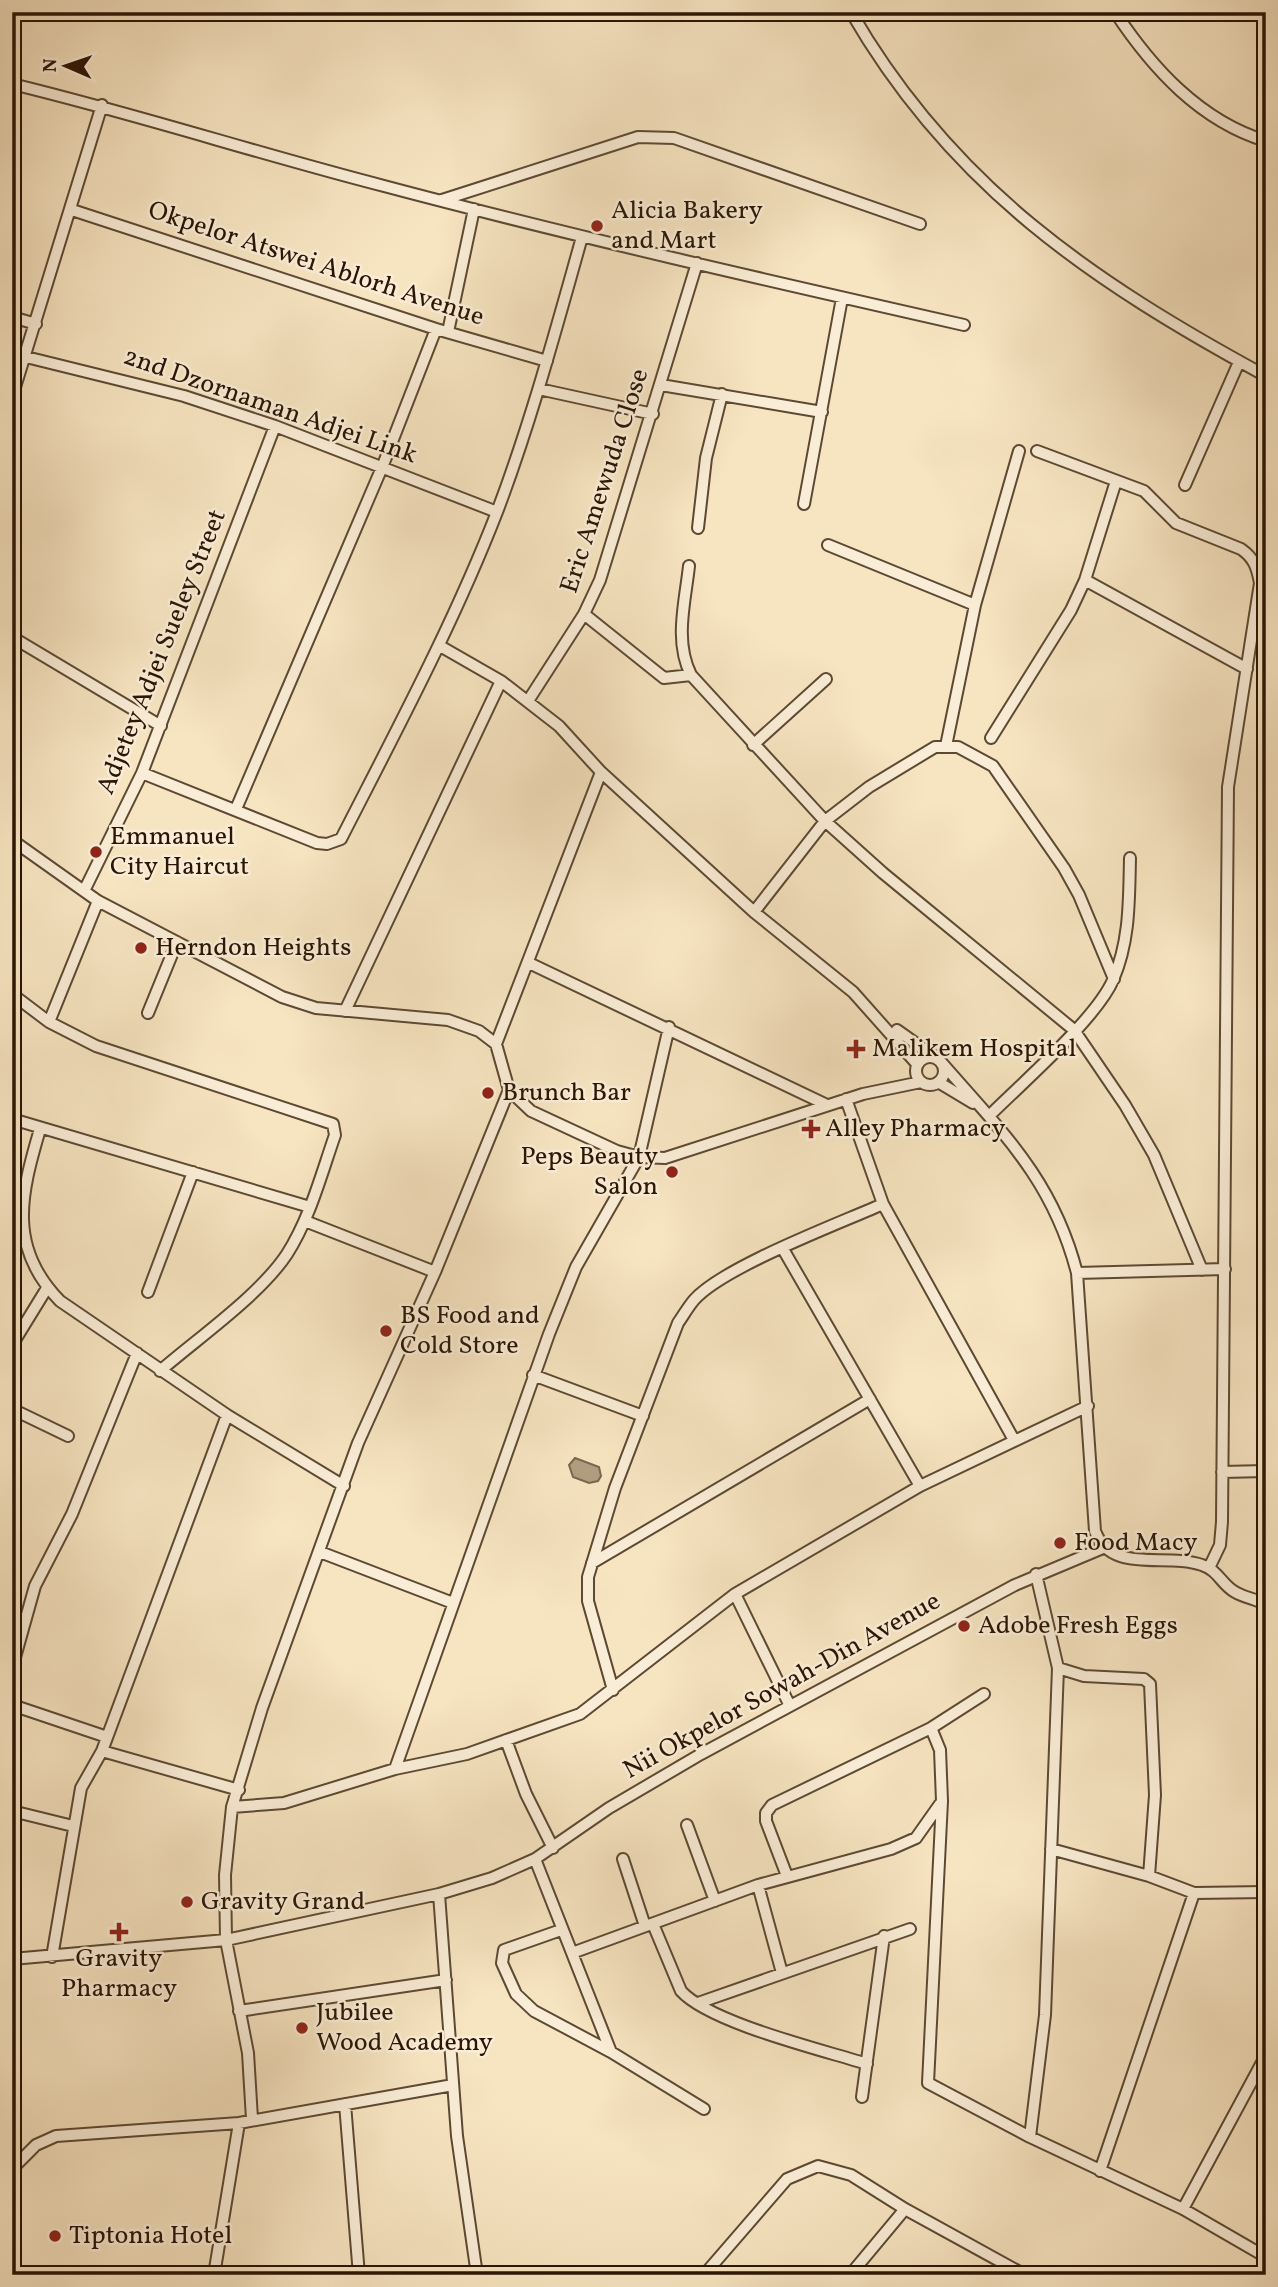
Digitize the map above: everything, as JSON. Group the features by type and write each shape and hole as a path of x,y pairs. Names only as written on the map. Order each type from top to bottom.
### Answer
{"street":[{"path":"678,12 686,13"},
{"path":"851,12 898,84 968,167 1006,205 1082,267 1150,312 1266,376"},
{"path":"1115,12 1142,53 1184,94 1232,126 1266,141"},
{"path":"12,84 102,105 442,201 582,237 964,325"},
{"path":"12,397 72,210 102,105"},
{"path":"442,201 638,137 656,135 674,138 751,163 920,224"},
{"path":"448,332 474,209"},
{"name":"Okpelor Atswei Ablorh Avenue","path":"72,210 436,329 547,361"},
{"path":"142,773 317,843 327,844 341,839 440,646 497,512 539,389 582,237"},
{"name":"Eric Amewuda Close","path":"528,701 584,614 600,580 653,414 697,263"},
{"path":"804,504 842,298"},
{"path":"12,317 36,324"},
{"path":"236,809 383,465 436,329"},
{"name":"2nd Dzornaman Adjei Link","path":"26,357 184,396 383,465 497,512"},
{"path":"1185,485 1240,362"},
{"path":"661,385 822,412"},
{"path":"539,389 653,414"},
{"path":"698,528 706,458 722,394"},
{"name":"Adjetey Adjei Sueley Street","path":"84,891 142,773 275,426"},
{"path":"946,746 975,605 1019,451"},
{"path":"1037,451 1144,491 1176,523 1250,555 1257,566 1260,583 1228,787 1226,1269 1222,1472 1220,1545 1209,1568"},
{"path":"991,738 1071,610 1085,580 1116,481"},
{"path":"828,545 975,605"},
{"path":"689,566 681,656 691,676 825,821 883,873 1074,1030 1125,1105 1154,1155 1202,1270"},
{"path":"1085,580 1247,670"},
{"path":"584,614 664,678 691,676"},
{"path":"12,638 161,726"},
{"path":"440,646 501,681 559,726 601,772 754,912 853,992 880,1019 917,1066 921,1082"},
{"path":"753,745 826,679"},
{"path":"345,1011 501,681"},
{"path":"754,912 825,821 869,787 935,747 946,746 970,752 993,766 1079,895 1114,979"},
{"path":"496,1044 601,772"},
{"path":"12,840 98,901 282,997 300,1004 345,1011 458,1022 479,1031 496,1044 509,1090 543,1118 595,1142 639,1157 665,1158 886,1087 921,1082 929,1085 938,1082 944,1071 939,1061 930,1056 886,1087"},
{"path":"985,1112 1074,1030 1114,979 1129,924 1130,858"},
{"path":"49,1022 98,901"},
{"path":"148,1013 177,942"},
{"path":"528,962 669,1027 827,1105"},
{"path":"12,993 49,1022 96,1046 333,1125 335,1135 305,1221 286,1256 260,1285 160,1371"},
{"path":"880,1019 939,1061 1020,1151 1068,1236 1077,1273 1095,1531 1103,1548 1121,1558 1185,1561 1209,1568 1235,1592 1266,1605"},
{"path":"395,1769 533,1375 576,1267 639,1157 669,1027"},
{"path":"938,1082 985,1112"},
{"path":"252,2119 248,2053 226,1940 225,1875 232,1807 262,1708 358,1443 435,1272 509,1090"},
{"path":"846,1099 883,1204 1014,1440"},
{"path":"12,1119 310,1207"},
{"path":"40,1129 23,1188 22,1222 28,1252 47,1288 60,1301 160,1371 344,1486"},
{"path":"148,1292 193,1172"},
{"path":"613,1690 588,1601 592,1563 678,1323 694,1300 711,1286 783,1249 883,1204"},
{"path":"305,1221 435,1272"},
{"path":"783,1249 920,1486"},
{"path":"1077,1273 1226,1269"},
{"path":"12,1345 47,1288"},
{"path":"12,1668 35,1586 72,1514 137,1353"},
{"path":"533,1375 643,1416"},
{"path":"592,1563 870,1399"},
{"path":"232,1807 284,1803 395,1769 467,1754 580,1714 735,1594 920,1486 1088,1406"},
{"path":"12,1409 68,1436"},
{"path":"52,1957 81,1788 102,1751 227,1415"},
{"path":"1222,1472 1266,1471"},
{"name":"Nii Okpelor Sowah-Din Avenue","path":"12,1959 226,1940 439,1894 492,1878 535,1859 609,1808 790,1706 1037,1574 1103,1548"},
{"path":"320,1552 453,1603"},
{"path":"1030,2137 1045,2015 1058,1668 1037,1574"},
{"path":"735,1594 790,1706"},
{"path":"1058,1668 1084,1676 1144,1679 1150,1684 1155,1794 1149,1876"},
{"path":"787,1876 766,1821 766,1813 772,1805 931,1728 984,1694"},
{"path":"12,1705 107,1737"},
{"path":"931,1728 940,1750 942,1801 928,2083 1030,2137 1183,2210 1266,2257"},
{"path":"506,1740 526,1794 553,1848"},
{"path":"102,1751 239,1790"},
{"path":"572,1953 758,1885 891,1849 916,1838 942,1801"},
{"path":"12,1811 73,1826"},
{"path":"687,1825 715,1901"},
{"path":"1051,1849 1149,1876 1194,1893 1266,1892"},
{"path":"535,1859 611,2052"},
{"path":"623,1859 649,1925 681,1991 698,2003 741,2024 867,2064"},
{"path":"758,1885 782,1973"},
{"path":"1100,2171 1194,1893"},
{"path":"439,1894 453,2085 477,2275"},
{"path":"698,2003 910,1929"},
{"path":"561,1930 504,1950 502,1963 516,1994 534,2011 611,2052 704,2109"},
{"path":"862,2096 884,1936"},
{"path":"239,2011 446,1980"},
{"path":"1183,2210 1266,2055"},
{"path":"12,2061 12,2187"},
{"path":"14,2167 36,2146 56,2136 239,2123 453,2085"},
{"path":"345,2104 359,2275"},
{"path":"214,2275 239,2123"},
{"path":"704,2275 788,2179 818,2166 839,2169 1025,2275"},
{"path":"850,2275 905,2209"}],"shaded area":[{"path":"575,1458 599,1467 601,1476 598,1481 589,1483 573,1477 569,1465"}],"place":[{"name":"Alicia Bakery and Mart","path":"597,226"},
{"name":"Emmanuel City Haircut","path":"96,852"},
{"name":"Herndon Heights","path":"141,948"},
{"name":"Malikem Hospital","path":"856,1049"},
{"name":"Brunch Bar","path":"488,1093"},
{"name":"Alley Pharmacy","path":"811,1129"},
{"name":"Peps Beauty Salon","path":"672,1172"},
{"name":"BS Food and Cold Store","path":"386,1331"},
{"name":"Food Macy","path":"1060,1543"},
{"name":"Adobe Fresh Eggs","path":"964,1626"},
{"name":"Gravity Grand","path":"187,1902"},
{"name":"Gravity Pharmacy","path":"119,1932"},
{"name":"Jubilee Wood Academy","path":"302,2028"},
{"name":"Tiptonia Hotel","path":"55,2236"}]}
